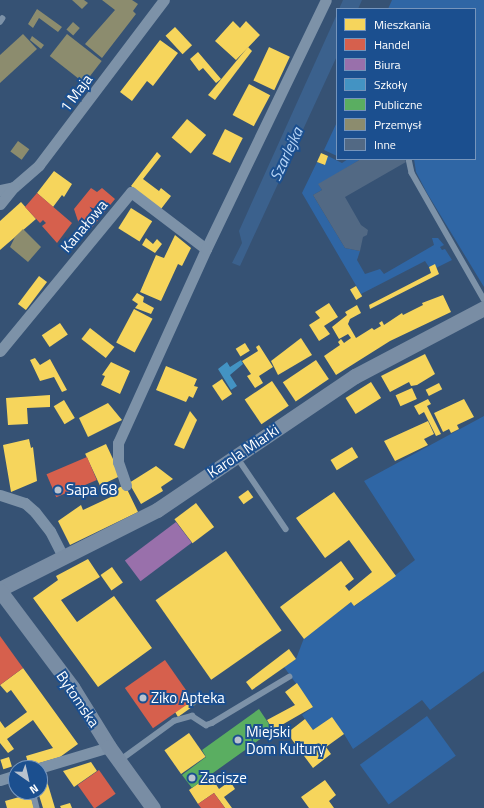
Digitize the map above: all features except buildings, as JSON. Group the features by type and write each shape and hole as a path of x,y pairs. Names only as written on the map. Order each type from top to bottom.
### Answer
{"street":[{"name":"1 Maja","path":"0,190 14,187 39,165 164,0"},
{"path":"126,485 118,462 118,443 206,249 326,0"},
{"path":"0,204 14,187"},
{"name":"Kanałowa","path":"0,351 131,192 206,249"},
{"name":"Karola Miarki","path":"0,590 157,510 235,455 355,376 484,308"},
{"path":"0,495 25,503 35,512 50,531 64,558"},
{"name":"Bytomska","path":"0,590 72,688 119,761 153,808"},
{"path":"48,766 110,747"}],"lane":[{"path":"409,160 412,173 484,299"},
{"path":"235,455 286,529"},
{"path":"119,761 174,721 192,716 206,725 212,723 288,677"}],"shaded area":[{"path":"392,0 484,0 484,287 427,193 416,172 414,160 476,160 476,8 388,8"},
{"path":"336,124 336,156 324,150"},
{"path":"328,156 342,163 346,160 359,160 319,185 322,190 313,195 345,248 360,251 357,260 365,274 380,269 384,274 434,245 432,238 438,238 444,245 440,247 442,250 445,249 452,260 436,268 434,265 429,267 425,261 361,294 302,193 317,162 324,165"},
{"path":"484,416 484,671 430,710 422,700 353,749 344,734 313,730 302,715 313,707 284,667 296,659 304,638 351,602 355,606 415,560 364,481"},
{"path":"427,716 456,756 389,804 360,765"}],"water":[{"path":"343,0 362,0 358,8 339,8"},
{"name":"Szarlejka","path":"336,16 336,58 240,266 232,263 242,243 239,231"}],"place":[{"name":"Sapa 68","path":"58,490"},
{"name":"Ziko Apteka","path":"143,698"},
{"name":"Miejski Dom Kultury","path":"238,740"},
{"name":"Zacisze","path":"192,778"}]}
